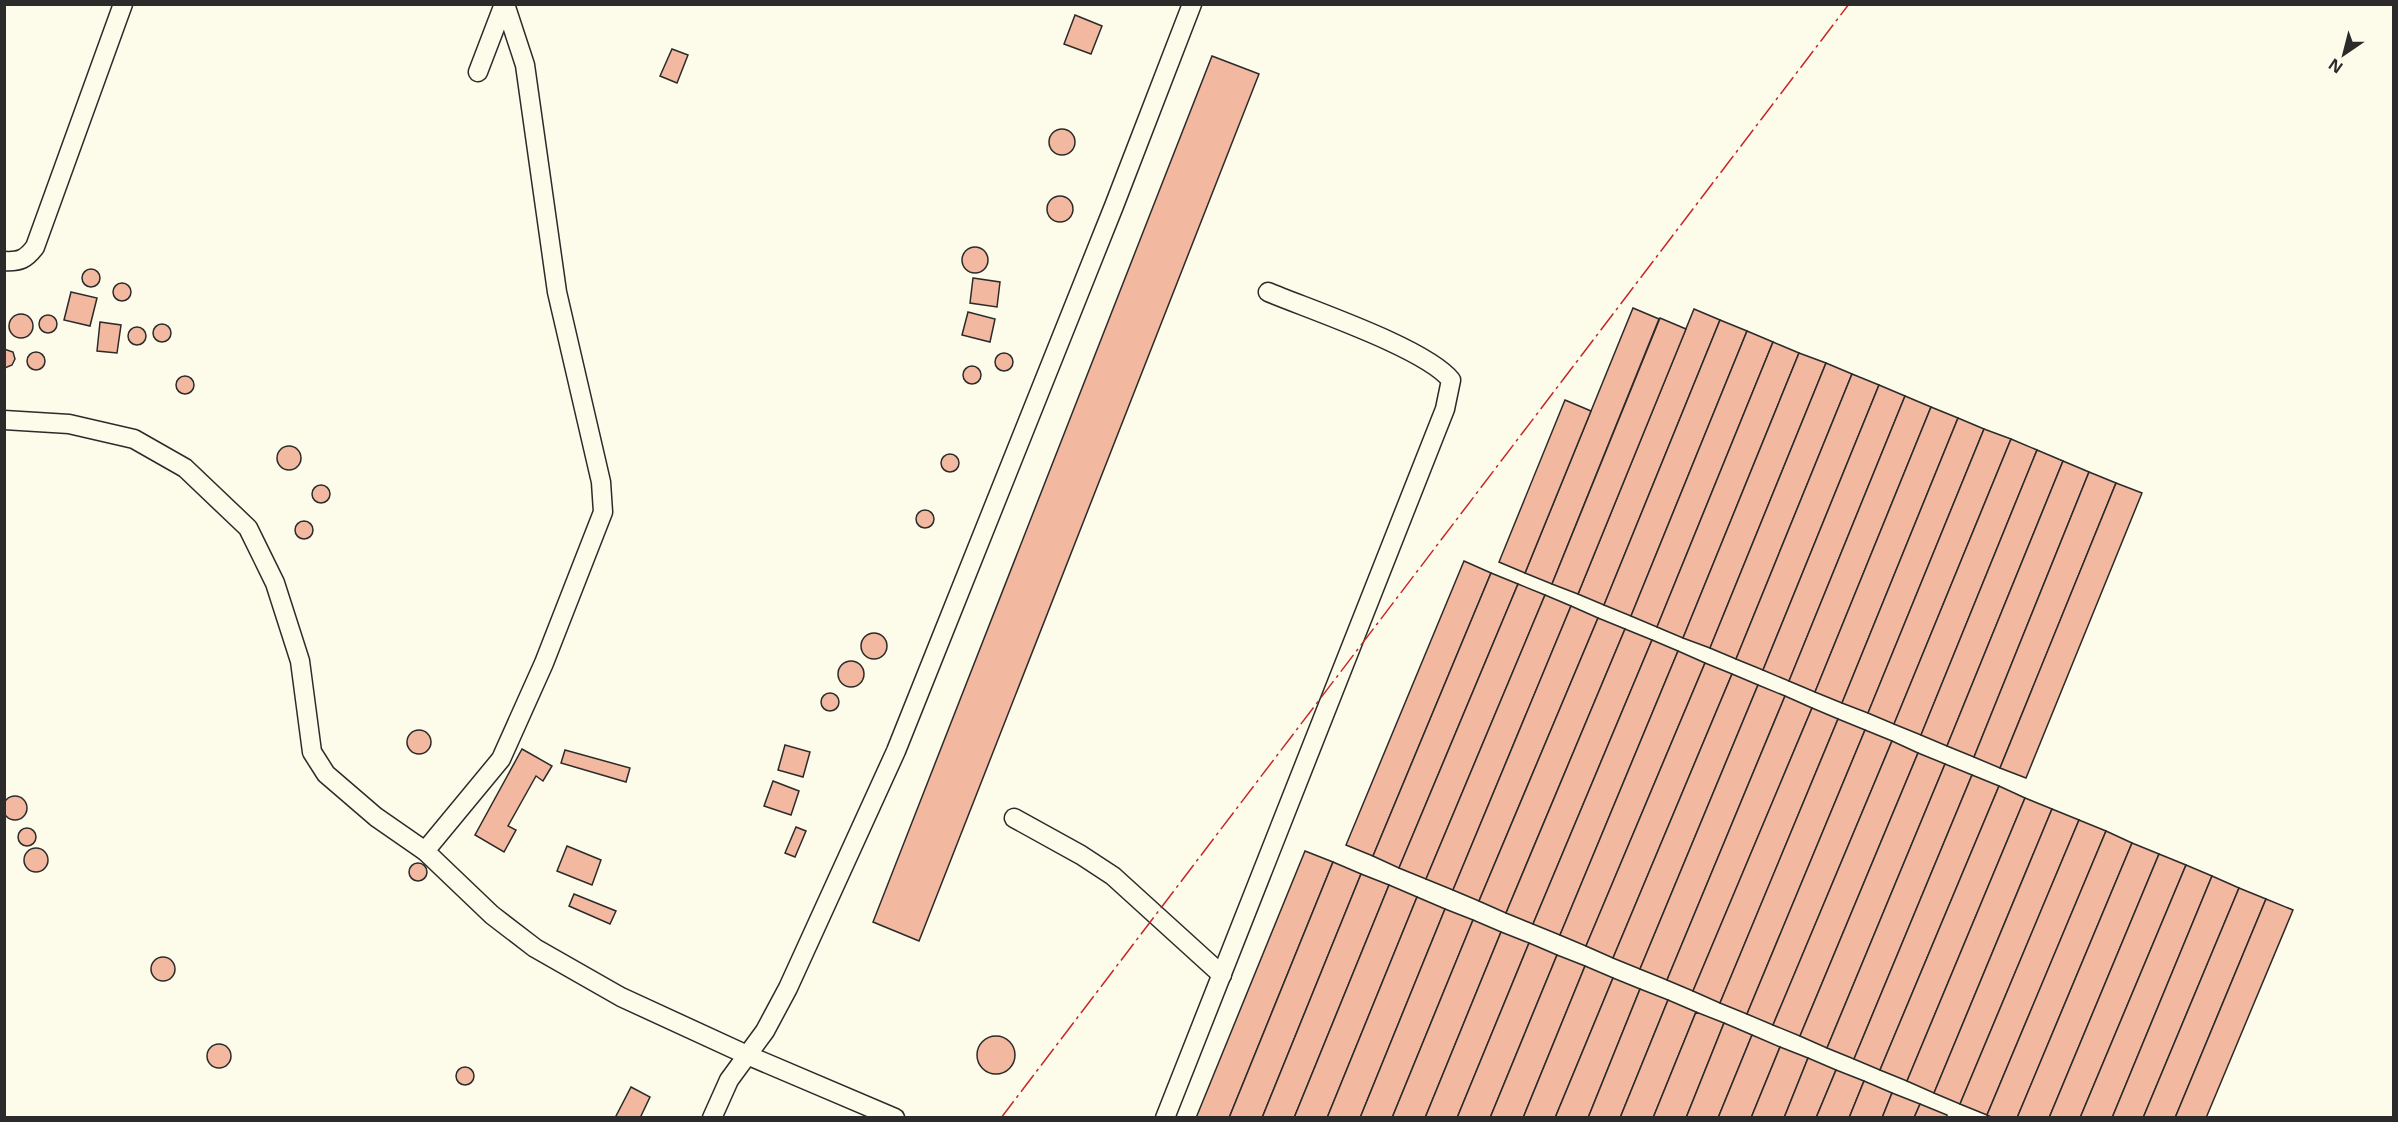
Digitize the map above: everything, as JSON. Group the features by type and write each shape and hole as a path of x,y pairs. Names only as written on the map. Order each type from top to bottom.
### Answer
{"street":[{"path":"4,261 18,262 27,258 35,247 123,4"},
{"path":"478,72 505,4"},
{"path":"425,851 501,759 543,663 603,512 601,482 557,292 525,64 505,4"},
{"path":"712,1118 729,1080 765,1031 788,988 896,751 1114,206 1192,4"},
{"path":"1165,1118 1441,420 1451,380 1442,369 1406,349 1268,292"},
{"path":"4,420 69,424 134,439 185,468 248,528 275,583 300,661 312,752 334,781 376,817 425,851 492,915 535,948 621,997 747,1055 895,1118"},
{"path":"1014,818 1081,855 1113,876 1222,975"}],"building":[{"path":"1075,15 1102,26 1091,54 1064,44"},
{"path":"672,49 688,55 677,83 660,76"},
{"path":"1212,56 1259,74 919,941 873,922"},
{"path":"1062,129 1071,133 1075,142 1071,151 1062,155 1053,151 1049,142 1053,133"},
{"path":"1060,196 1069,200 1073,209 1069,218 1060,222 1051,218 1047,209 1051,200"},
{"path":"975,247 984,251 988,260 984,269 975,273 966,269 962,260 966,251"},
{"path":"87,269 95,269 100,274 98,285 87,287 82,282 82,274"},
{"path":"973,278 1000,282 997,307 970,303"},
{"path":"118,283 126,283 131,288 129,299 118,301 113,296 113,288"},
{"path":"71,292 97,298 90,326 64,320"},
{"path":"1633,308 1659,319 1552,584 1525,573"},
{"path":"1694,309 1720,320 1604,605 1578,594"},
{"path":"968,312 995,319 990,342 962,335"},
{"path":"21,314 30,317 33,326 30,335 21,338 12,335 9,326 12,317"},
{"path":"44,315 52,315 57,320 55,331 44,333 39,328 39,320"},
{"path":"1660,318 1686,329 1578,594 1552,584"},
{"path":"1720,320 1747,331 1631,616 1604,605"},
{"path":"100,322 121,325 117,353 97,351"},
{"path":"158,324 166,324 171,329 169,340 158,342 153,337 153,329"},
{"path":"133,327 141,327 146,332 144,343 133,345 128,340 128,332"},
{"path":"1747,331 1773,342 1657,627 1631,616"},
{"path":"1773,342 1799,353 1683,638 1657,627"},
{"path":"4,349 13,352 15,359 12,365 5,368"},
{"path":"32,352 40,352 45,357 43,368 32,370 27,365 27,357"},
{"path":"1000,353 1008,353 1013,358 1011,369 1000,371 995,366 995,358"},
{"path":"1799,353 1826,363 1710,648 1683,638"},
{"path":"1826,363 1852,374 1736,659 1710,648"},
{"path":"968,366 976,366 981,371 979,382 968,384 963,379 963,371"},
{"path":"1852,374 1879,385 1763,670 1736,659"},
{"path":"181,376 189,376 194,381 192,392 181,394 176,389 176,381"},
{"path":"1879,385 1905,396 1789,681 1763,670"},
{"path":"1905,396 1931,407 1815,692 1789,681"},
{"path":"1565,400 1591,411 1525,573 1499,562"},
{"path":"1931,407 1958,418 1842,703 1815,692"},
{"path":"1958,418 1984,429 1868,713 1842,703"},
{"path":"1984,429 2011,439 1894,724 1868,713"},
{"path":"2011,439 2037,450 1921,735 1894,724"},
{"path":"289,446 298,449 301,458 298,467 289,470 280,467 277,458 280,449"},
{"path":"2037,450 2063,461 1947,746 1921,735"},
{"path":"946,454 954,454 959,459 957,470 946,472 941,467 941,459"},
{"path":"2063,461 2089,472 1974,757 1947,746"},
{"path":"2089,472 2116,483 2000,768 1974,757"},
{"path":"2116,483 2142,493 2026,778 2000,768"},
{"path":"317,485 325,485 330,490 328,501 317,503 312,498 312,490"},
{"path":"921,510 929,510 934,515 932,526 921,528 916,523 916,515"},
{"path":"300,521 308,521 313,526 311,537 300,539 295,534 295,526"},
{"path":"1464,561 1491,573 1373,856 1346,845"},
{"path":"1491,573 1518,584 1399,868 1373,856"},
{"path":"1518,584 1545,595 1426,879 1399,868"},
{"path":"1545,595 1571,606 1453,890 1426,879"},
{"path":"1571,606 1598,618 1479,901 1453,890"},
{"path":"1598,618 1625,629 1506,913 1479,901"},
{"path":"1625,629 1652,640 1533,924 1506,913"},
{"path":"874,633 883,637 887,646 883,655 874,659 865,655 861,646 865,637"},
{"path":"1652,640 1678,651 1560,935 1533,924"},
{"path":"1678,651 1705,663 1586,946 1560,935"},
{"path":"851,661 860,665 864,674 860,683 851,687 842,683 838,674 842,665"},
{"path":"1705,663 1732,674 1613,958 1586,946"},
{"path":"1732,674 1758,685 1640,969 1613,958"},
{"path":"1758,685 1785,696 1667,980 1640,969"},
{"path":"826,693 834,693 839,698 837,709 826,711 821,706 821,698"},
{"path":"1785,696 1812,708 1693,991 1667,980"},
{"path":"1812,708 1838,719 1720,1003 1693,991"},
{"path":"1838,719 1865,730 1747,1014 1720,1003"},
{"path":"419,730 428,733 431,742 428,751 419,754 410,751 407,742 410,733"},
{"path":"1865,730 1892,741 1773,1025 1747,1014"},
{"path":"1892,741 1918,753 1800,1036 1773,1025"},
{"path":"785,745 810,752 803,777 778,770"},
{"path":"522,749 552,766 543,781 536,776 508,826 516,830 504,852 475,835"},
{"path":"565,750 630,768 626,782 561,763"},
{"path":"1918,753 1945,764 1827,1048 1800,1036"},
{"path":"1945,764 1972,775 1854,1059 1827,1048"},
{"path":"1972,775 1999,786 1880,1070 1854,1059"},
{"path":"773,781 799,791 791,815 764,806"},
{"path":"1999,786 2025,798 1907,1081 1880,1070"},
{"path":"15,796 20,797 26,803 26,813 20,819 15,820 10,819 4,813 3,808 4,803 10,797"},
{"path":"2025,798 2052,809 1934,1093 1907,1081"},
{"path":"2052,809 2079,820 1960,1104 1934,1093"},
{"path":"2079,820 2106,831 1987,1115 1960,1104"},
{"path":"796,827 806,831 795,857 785,853"},
{"path":"23,828 31,828 36,833 34,844 23,846 18,841 18,833"},
{"path":"2106,831 2132,843 2017,1118 1993,1118 1987,1115"},
{"path":"2132,843 2159,854 2049,1118 2017,1118"},
{"path":"567,846 601,860 592,885 557,871"},
{"path":"36,848 45,851 48,860 45,869 36,872 27,869 24,860 27,851"},
{"path":"1305,851 1333,862 1229,1118 1196,1118"},
{"path":"2159,854 2186,865 2080,1118 2049,1118"},
{"path":"1333,862 1361,874 1262,1118 1229,1118"},
{"path":"414,863 422,863 427,868 425,879 414,881 409,876 409,868"},
{"path":"2186,865 2212,876 2112,1118 2080,1118"},
{"path":"1361,874 1389,885 1294,1118 1262,1118"},
{"path":"2212,876 2239,888 2143,1118 2112,1118"},
{"path":"1389,885 1417,897 1327,1118 1294,1118"},
{"path":"2239,888 2266,899 2175,1118 2143,1118"},
{"path":"574,894 616,911 610,924 569,906"},
{"path":"1417,897 1445,909 1360,1118 1327,1118"},
{"path":"2266,899 2293,910 2206,1118 2175,1118"},
{"path":"1445,909 1473,920 1392,1118 1360,1118"},
{"path":"1473,920 1501,932 1425,1118 1392,1118"},
{"path":"1501,932 1529,943 1457,1118 1425,1118"},
{"path":"1529,943 1557,955 1490,1118 1457,1118"},
{"path":"1557,955 1585,966 1523,1118 1490,1118"},
{"path":"163,957 172,960 175,969 172,978 163,981 154,978 151,969 154,960"},
{"path":"1585,966 1613,978 1555,1118 1523,1118"},
{"path":"1613,978 1640,989 1588,1118 1555,1118"},
{"path":"1640,989 1668,1000 1620,1118 1588,1118"},
{"path":"1668,1000 1696,1012 1653,1118 1620,1118"},
{"path":"1696,1012 1724,1023 1686,1118 1653,1118"},
{"path":"1724,1023 1752,1035 1718,1118 1686,1118"},
{"path":"1752,1035 1780,1047 1751,1118 1718,1118"},
{"path":"996,1036 1010,1041 1015,1055 1010,1069 996,1074 982,1069 977,1055 982,1041"},
{"path":"219,1044 228,1047 231,1056 228,1065 219,1068 210,1065 207,1056 210,1047"},
{"path":"1780,1047 1808,1058 1784,1118 1751,1118"},
{"path":"1808,1058 1836,1070 1816,1118 1784,1118"},
{"path":"461,1067 469,1067 474,1072 472,1083 461,1085 456,1080 456,1072"},
{"path":"1836,1070 1864,1081 1849,1118 1816,1118"},
{"path":"1864,1081 1892,1093 1882,1118 1849,1118"},
{"path":"631,1087 650,1097 640,1118 615,1118"},
{"path":"1892,1093 1920,1104 1914,1118 1882,1118"},
{"path":"1920,1104 1947,1115 1947,1118 1914,1118"}],"power":[{"path":"1001,1118 1849,4"}]}
